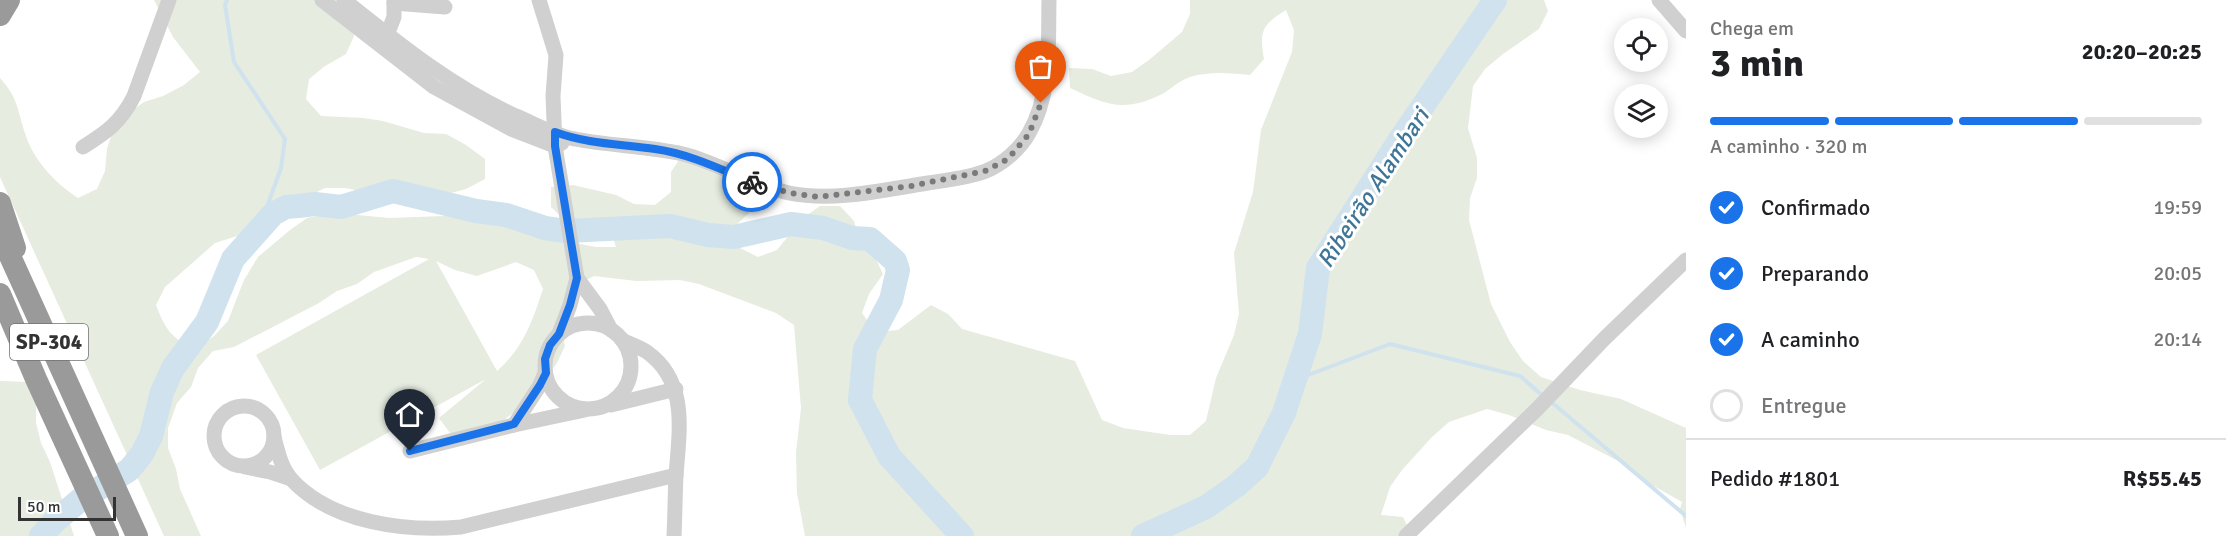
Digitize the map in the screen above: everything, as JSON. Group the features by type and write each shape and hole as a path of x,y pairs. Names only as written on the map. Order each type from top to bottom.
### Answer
{"highway":[{"path":"0,15 9,0"},
{"path":"0,203 41,326"},
{"name":"SP-304","path":"0,234 136,536"},
{"name":"SP-304","path":"0,294 105,530"},
{"path":"0,322 8,339 36,379"}],"street":[{"path":"83,147 115,125 126,111 134,96 169,0"},
{"path":"322,0 434,87 511,129 555,139 657,149 686,155 766,187 818,197 911,186 985,171 1008,159 1029,134 1041,103 1047,74 1049,0"},
{"path":"344,0 440,74 477,97 555,139"},
{"path":"539,0 556,55 555,139 576,273 570,305 559,334"},
{"path":"1659,0 1686,31"},
{"path":"387,35 394,17 394,1 445,7"},
{"path":"1406,536 1686,260"},
{"path":"576,273 630,354 631,369 627,385 618,397 605,406"},
{"path":"588,409 576,408 556,394 549,384 545,359 550,345 559,334 571,326 584,323 598,324 647,352 663,368 676,388 681,436 676,475 674,536"},
{"path":"514,424 546,373"},
{"path":"410,451 514,424 605,406 676,388"},
{"path":"291,479 280,461 273,428 261,412 241,407 232,409 223,415 214,432 219,452 225,459 291,479 331,507 350,516 402,527 432,530 461,527 676,475"},
{"path":"243,466 252,465 267,455 274,437"}],"shaded area":[{"path":"154,0 339,0 352,14 354,36 346,54 325,66 309,79 306,99 321,116 363,118 383,121 424,133 446,134 485,159 485,179 466,189 427,199 387,196 345,188 325,188 287,207 253,231 215,243 165,287 156,305 174,337 195,349 214,336 228,321 244,280 258,257 307,218 327,214 389,218 493,216 537,230 554,239 596,247 616,247 610,228 568,223 551,207 551,187 573,185 616,195 634,204 655,205 671,192 671,172 683,154 759,191 752,210 735,226 740,248 758,257 777,250 803,218 820,206 840,206 854,221 860,240 874,255 883,274 869,294 862,313 876,332 898,330 931,305 948,314 962,329 1075,361 1102,420 1123,428 1170,435 1190,435 1206,421 1216,378 1234,335 1239,314 1234,253 1253,192 1261,130 1292,52 1294,30 1286,10 1267,25 1262,35 1264,59 1250,75 1220,73 1198,75 1183,80 1149,100 1126,105 1094,99 1070,88 1069,68 1092,69 1111,76 1132,72 1182,32 1190,14 1190,0 1544,0 1548,11 1539,29 1485,69 1473,86 1468,128 1477,158 1477,178 1470,198 1469,220 1491,304 1510,342 1523,361 1541,377 1580,390 1621,399 1686,428 1686,528 1680,509 1682,502 1638,477 1622,463 1568,435 1546,430 1487,409 1449,422 1402,470 1390,487 1381,515 1403,517 1412,536 805,536 797,493 796,453 801,408 794,325 776,313 699,284 680,280 636,281 594,276 575,286 561,325 565,346 557,363 532,398 499,424 453,437 439,418 486,379 320,470 256,355 429,259 416,257 374,272 357,284 337,291 319,303 234,347 213,351 198,368 191,387 177,403 168,428 168,448 180,489 201,536 164,536 0,177 0,78 14,98 33,152 53,178 78,198 97,189 105,171 107,149 113,130 127,114 144,102 163,96 184,85 200,72 173,37","holes":["436,261 455,270 477,276 516,262 534,270 543,289 521,343 497,371"]},
{"path":"0,381 28,382 36,402 36,423 41,443 50,462 74,536 0,536"}],"waterway":[{"path":"227,0 225,5 234,62 285,139 281,168 260,226"},
{"name":"Ribeirão Alambari","path":"1143,536 1206,507 1236,486 1257,467 1284,413 1310,334 1318,268 1399,141 1495,0"},
{"name":"Ribeirão Alambari","path":"41,536 80,500 129,470 142,454 151,436 162,392 173,368 207,322 233,259 273,214 286,207 315,204 341,207 393,191 476,211 506,215 545,228 566,231 670,226 708,235 734,237 791,224 823,228 852,238 870,239 895,261 898,270 891,300 865,349 860,400 889,456 962,536"},
{"path":"1295,380 1390,344 1520,376 1543,396"},
{"path":"1549,400 1686,516"}],"way so far":[{"path":"752,182 790,193 818,197 911,186 985,171 1008,159 1029,134 1041,103"}],"route":[{"path":"410,451 514,424 546,373 545,359 550,345 559,334 576,288 577,278 555,146 555,132 573,139 657,149 686,155 752,182"}]}
